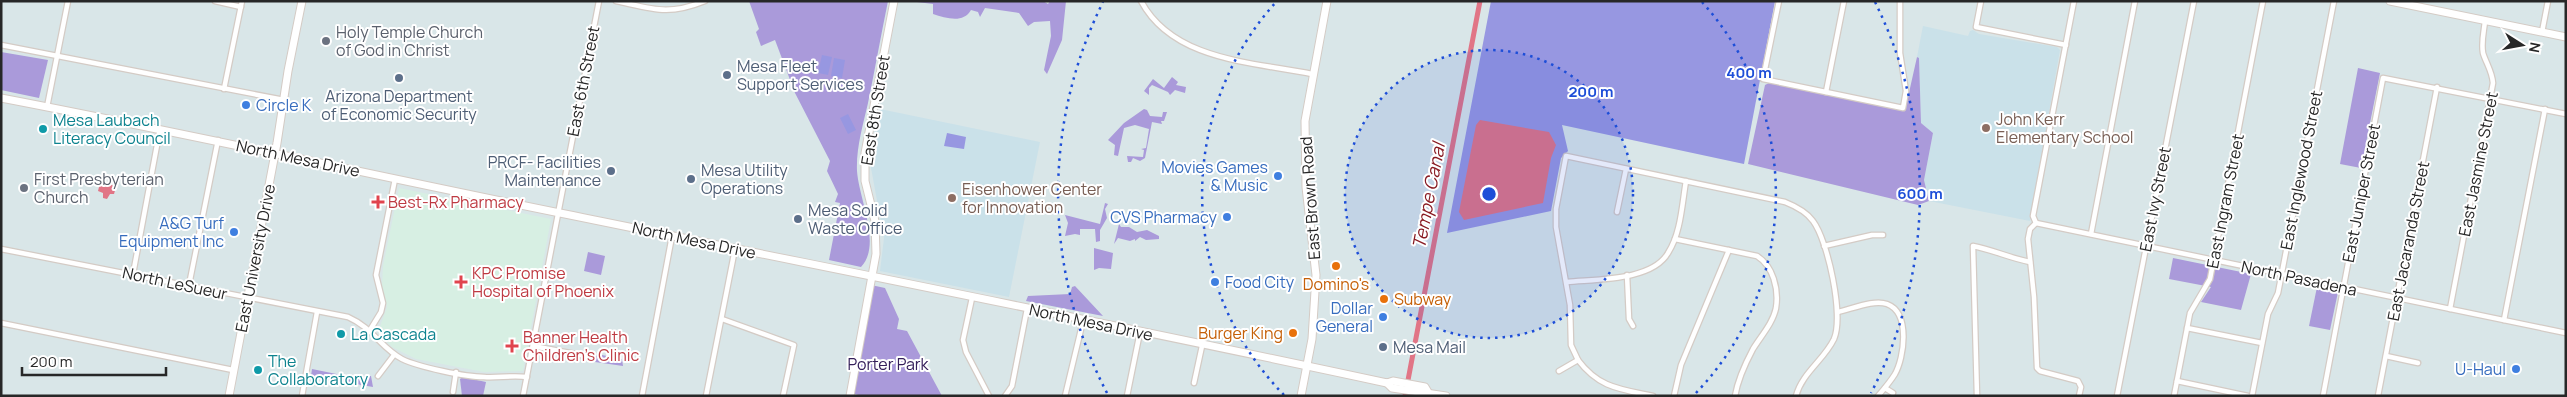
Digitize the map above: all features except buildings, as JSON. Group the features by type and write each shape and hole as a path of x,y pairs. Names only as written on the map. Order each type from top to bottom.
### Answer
{"main road":[{"name":"East University Drive","path":"229,396 276,153 302,1"},
{"name":"East 8th Street","path":"850,396 872,277 877,238 875,221 865,182 865,152 894,1"},
{"name":"East Brown Road","path":"1301,396 1312,339 1316,292 1304,160 1305,121 1312,74 1327,1"},
{"path":"2390,1 2566,37"},
{"name":"North Mesa Drive","path":"1,98 218,140 395,179 1202,346 1401,386 1412,388 1425,387 1428,392 1446,396"}],"street":[{"path":"47,107 68,1"},
{"path":"214,1 241,4 224,89"},
{"name":"East 6th Street","path":"523,396 599,1"},
{"path":"616,1 671,11 684,10 705,1"},
{"path":"1141,1 1160,25 1177,39 1209,53 1312,74"},
{"path":"1779,1 1763,79 1903,108 1906,91 1900,53 1900,1"},
{"path":"1826,92 1844,1"},
{"path":"1981,1 1976,27 2066,45"},
{"path":"2074,1 2035,222 2030,229 2028,239 2034,297 2036,362 2040,371 2078,381 2081,387 2079,396"},
{"path":"2090,234 2135,1"},
{"name":"East Ivy Street","path":"2117,396 2194,1"},
{"name":"East Ingram Street","path":"2174,396 2193,306 2210,279 2263,1"},
{"name":"East Inglewood Street","path":"2252,396 2268,314 2278,292 2334,1"},
{"path":"2542,32 2548,1"},
{"name":"East Jasmine Street","path":"2450,309 2493,83 2492,71 2483,53 2482,39 2485,21"},
{"path":"1,45 284,100"},
{"name":"East Juniper Street","path":"2322,396 2383,78 2437,87"},
{"path":"2437,87 2566,114"},
{"name":"East Jacaranda Street","path":"2378,396 2437,87"},
{"path":"2504,320 2544,109"},
{"path":"133,274 160,129"},
{"path":"189,285 218,140"},
{"path":"1653,396 1600,382 1588,374 1578,360 1571,345 1567,282 1556,227 1556,209 1566,156 1784,202 1796,207 1812,219 1824,246 1838,312 1838,328 1833,340 1804,377 1796,396"},
{"path":"1617,212 1626,169"},
{"path":"370,330 381,312 382,303 376,275 395,179"},
{"path":"1567,282 1627,275 1653,268 1669,253 1675,239 1686,181"},
{"name":"North Pasadena","path":"2035,222 2566,333"},
{"path":"1824,246 1872,235 1883,235"},
{"path":"642,396 672,236"},
{"path":"1675,239 1757,256 1766,262 1771,270 1776,308 1772,319 1746,363 1735,396"},
{"path":"1977,396 1973,246 1986,248 2007,258 2030,262"},
{"name":"North LeSueur","path":"1,249 348,317 370,330 394,355 412,363 484,378 512,375 526,377"},
{"path":"706,396 735,249"},
{"path":"1674,396 1681,365 1729,250"},
{"path":"1627,275 1629,319 1633,326"},
{"path":"972,298 963,340 966,352 989,396"},
{"path":"1838,312 1875,303 1888,304 1896,311 1902,322 1903,342 1900,362 1885,388 1878,396"},
{"path":"1005,396 1012,386 1027,309"},
{"path":"302,396 317,312"},
{"path":"722,319 794,345 783,396"},
{"path":"1066,396 1083,320"},
{"path":"1,324 234,370"},
{"path":"2187,328 2262,343"},
{"path":"1127,396 1140,332"},
{"path":"533,346 586,356"},
{"path":"1194,383 1202,346"},
{"path":"378,376 394,355"},
{"path":"2386,356 2418,363"},
{"path":"1559,371 1578,360"},
{"path":"453,392 456,372"},
{"path":"2177,381 2248,396"},
{"path":"1885,388 1893,394"}],"shaded area":[{"path":"1491,1 1775,1 1744,164 1562,125 1568,151 1561,158 1551,211 1447,233"},
{"name":"John Kerr Elementary School","path":"1923,26 1968,36 1970,31 1973,30 1979,34 2057,47 2060,50 2030,221 1929,201 1924,180 1933,133 1921,123 1919,58 1917,57"},
{"path":"822,55 832,57 828,75 818,73"},
{"path":"834,58 845,60 842,78 831,76"},
{"name":"Eisenhower Center for Innovation","path":"880,109 1040,142 1009,297 880,271 884,238 871,168 871,153"},
{"path":"848,114 856,130 848,134 840,118"},
{"path":"1480,120 1549,132 1556,145 1551,158 1543,203 1464,220 1459,212 1476,125"},
{"path":"947,133 966,137 964,149 944,146"},
{"path":"105,182 116,187 114,194 110,194 107,199 103,198 103,193 98,191 100,183"},
{"name":"KPC Promise Hospital of Phoenix","path":"399,188 551,219 523,371 484,372 416,359 392,347 378,332 387,307 382,287 383,266"}],"green space":[{"path":"749,1 888,1 858,154 857,171 868,221 870,247 867,258 861,267 829,260 840,203 835,202 838,194 827,171 830,161 795,93 775,40 761,46 756,32 759,29"},
{"path":"909,1 1043,1 1048,4 1050,1 1066,1 1062,40 1047,74 1044,70 1051,36 1050,21 1034,22 1028,26 1019,13 985,8 980,17 978,12 971,10 964,17 954,19 933,14 933,4"},
{"path":"1,52 48,60 39,98 1,90"},
{"path":"1917,57 1919,58 1921,123 1933,133 1924,180 1929,201 1918,205 1748,164 1765,85 1769,83 1900,110 1906,106"},
{"path":"2358,68 2380,73 2361,168 2340,164"},
{"path":"1172,77 1178,82 1176,85 1186,87 1185,93 1175,90 1170,95 1168,92 1152,85 1149,88 1149,95 1144,91 1153,79 1164,88"},
{"path":"1144,109 1147,110 1150,116 1162,117 1163,112 1167,112 1164,121 1161,121 1162,124 1152,122 1145,158 1140,161 1133,158 1131,162 1128,162 1127,156 1143,157 1144,150 1141,149 1146,148 1149,129 1135,125 1124,128 1118,156 1114,155 1115,145 1108,140 1124,123"},
{"path":"1105,203 1108,204 1105,209 1107,218 1100,230 1100,241 1096,242 1095,229 1080,229 1080,235 1065,236 1068,223 1065,215 1100,224"},
{"path":"1119,224 1121,227 1129,227 1137,232 1147,230 1159,236 1159,239 1146,240 1140,237 1135,241 1135,239 1130,241 1118,238 1114,244"},
{"path":"1094,248 1113,253 1111,269 1099,268 1094,270"},
{"path":"588,252 605,256 601,275 584,271"},
{"path":"2173,258 2251,274 2241,310 2201,302 2211,287 2169,279"},
{"name":"Porter Park","path":"871,285 885,288 899,319 897,329 907,331 942,396 863,396 850,393"},
{"path":"1075,286 1103,316 1026,301 1028,296 1070,294 1072,287"},
{"path":"2317,287 2338,292 2330,330 2309,326"},
{"path":"597,354 622,359 623,366 595,362"},
{"path":"312,369 356,378 371,376 373,387 311,376"},
{"path":"463,377 486,382 483,396 462,396 460,379"}],"waterway":[{"name":"Tempe Canal","path":"1405,396 1480,1"}],"place":[{"name":"Holy Temple Church of God in Christ","path":"326,41"},
{"name":"Mesa Fleet Support Services","path":"727,75"},
{"name":"Arizona Department of Economic Security","path":"399,78"},
{"name":"Circle K","path":"246,105"},
{"name":"John Kerr Elementary School","path":"1986,128"},
{"name":"Mesa Laubach Literacy Council","path":"43,129"},
{"name":"PRCF- Facilities Maintenance","path":"611,171"},
{"name":"Movies Games & Music","path":"1278,176"},
{"name":"Mesa Utility Operations","path":"691,179"},
{"name":"First Presbyterian Church","path":"24,188"},
{"name":"Eisenhower Center for Innovation","path":"952,198"},
{"name":"Best-Rx Pharmacy","path":"378,202"},
{"name":"CVS Pharmacy","path":"1227,217"},
{"name":"Mesa Solid Waste Office","path":"798,219"},
{"name":"A&G Turf Equipment Inc","path":"234,232"},
{"name":"Domino's","path":"1336,266"},
{"name":"KPC Promise Hospital of Phoenix","path":"461,282"},
{"name":"Food City","path":"1215,282"},
{"name":"Subway","path":"1384,299"},
{"name":"Dollar General","path":"1383,317"},
{"name":"Burger King","path":"1293,333"},
{"name":"La Cascada","path":"341,334"},
{"name":"Banner Health Children's Clinic","path":"512,346"},
{"name":"Mesa Mail","path":"1383,347"},
{"name":"U-Haul","path":"2516,369"},
{"name":"The Collaboratory","path":"258,370"}]}
